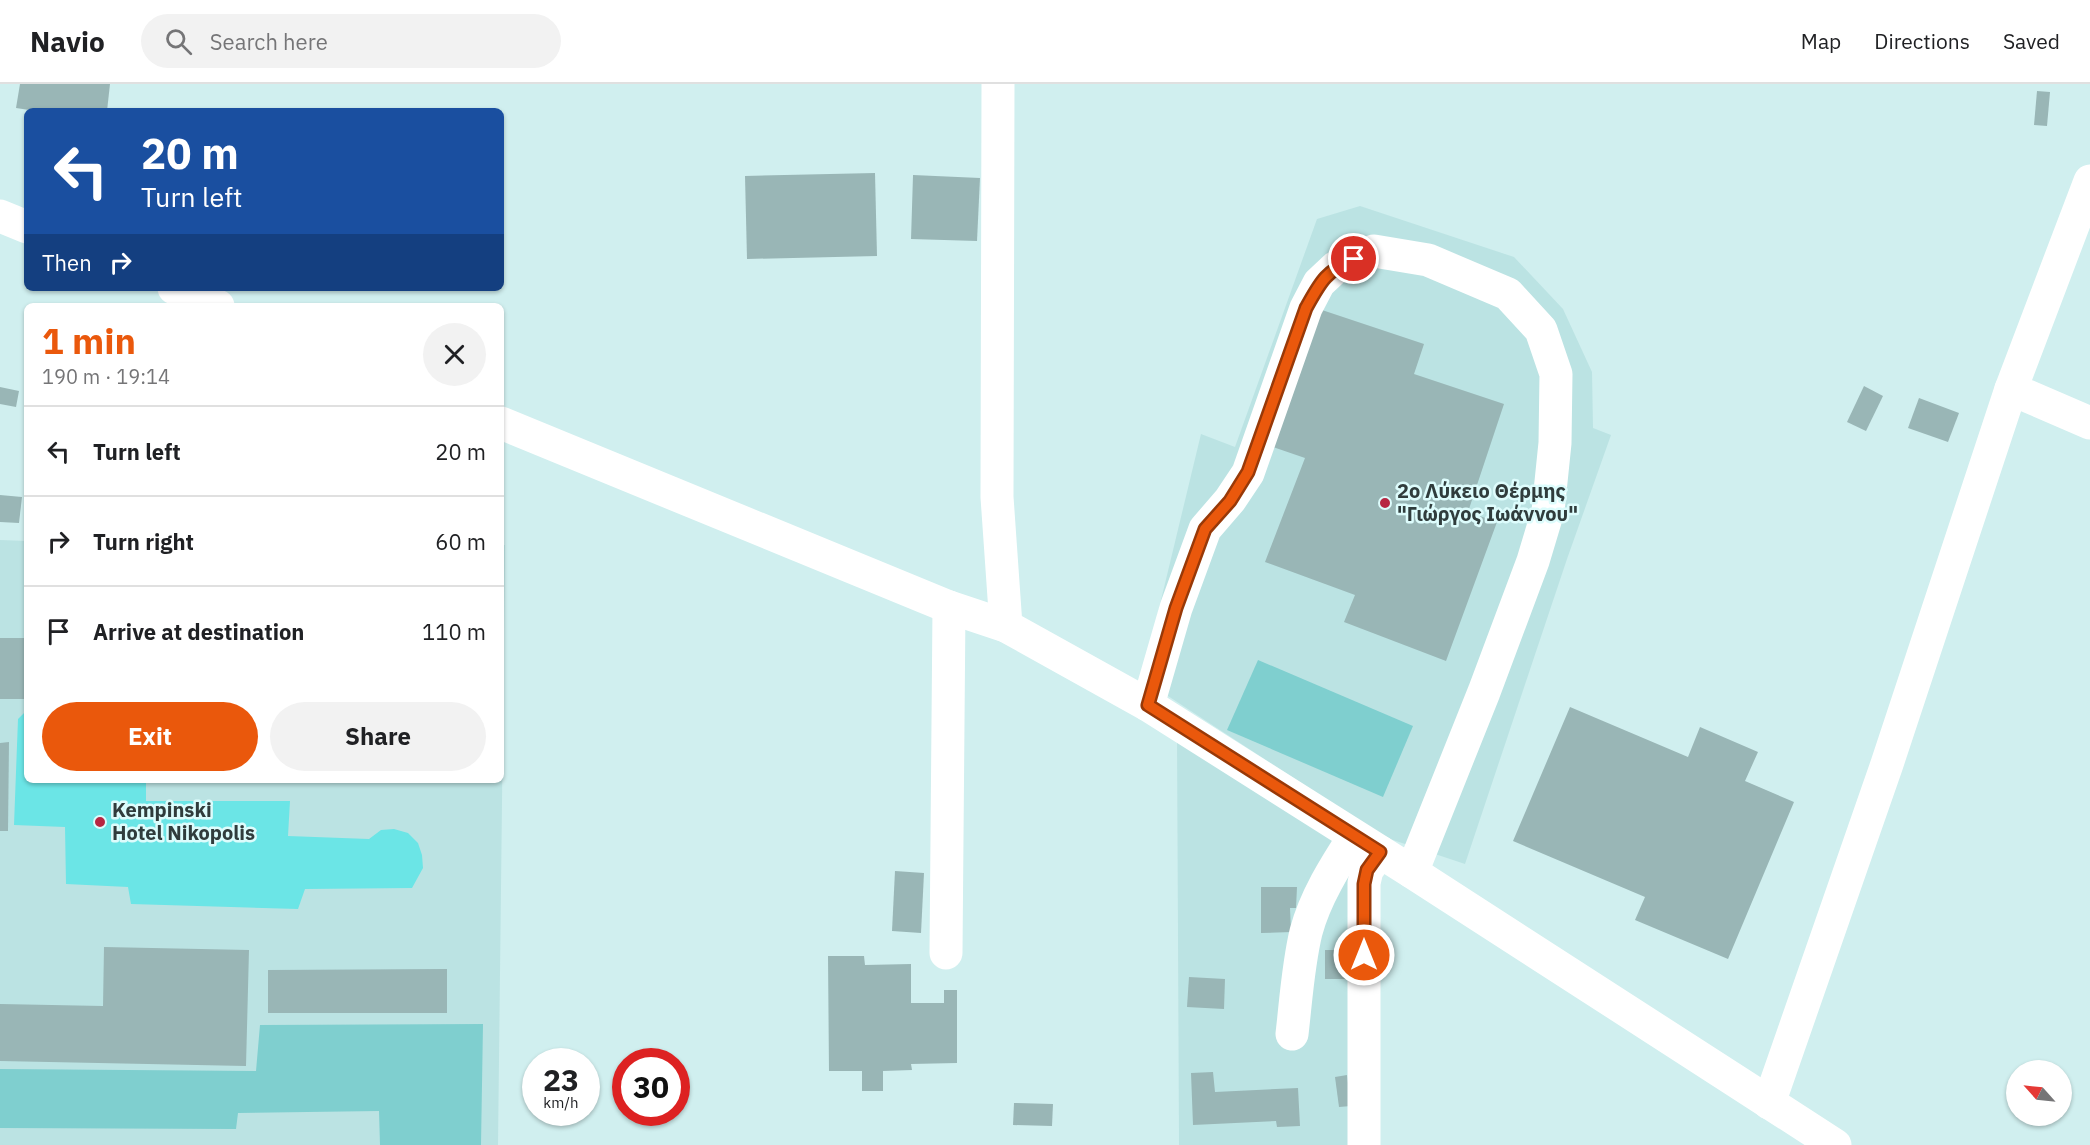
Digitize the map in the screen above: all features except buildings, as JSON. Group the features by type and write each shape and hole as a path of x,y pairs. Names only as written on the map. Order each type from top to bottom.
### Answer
{"street":[{"path":"998,84 997,497 1006,626"},
{"path":"1769,1103 1890,753 2011,389 2090,181"},
{"path":"0,216 24,226"},
{"path":"1148,705 1176,608 1205,529 1230,501 1248,472 1306,308 1319,283 1335,268 1374,250 1428,260 1508,294 1541,330 1556,374 1555,443 1548,511 1533,561 1484,692 1412,872"},
{"path":"181,291 211,303"},
{"path":"2011,389 2090,423"},
{"path":"504,424 949,607 1006,626 1148,705 1835,1145"},
{"path":"946,953 949,607"},
{"path":"1292,1034 1306,931 1334,868 1367,845"},
{"path":"1364,1145 1364,884 1367,870 1367,845"}],"shaded area":[{"name":"2ο Λύκειο Θέρμης \"Γιώργος Ιωάννου\"","path":"1360,206 1514,257 1563,309 1592,372 1593,428 1611,435 1465,864 1384,837 1142,679 1201,434 1235,447 1317,219"},
{"path":"0,540 24,541 24,783 502,783 498,1145 0,1145"},
{"path":"504,545 505,545 504,631"},
{"path":"1258,660 1413,726 1383,797 1227,730"},
{"path":"24,713 24,783 146,783 146,801 290,801 288,836 369,839 381,830 394,829 408,833 418,843 423,868 412,888 305,889 298,909 131,904 128,887 66,884 65,827 14,825 18,719"},
{"path":"1177,737 1356,854 1357,1145 1179,1145"},
{"path":"483,1024 481,1145 380,1145 379,1111 238,1113 236,1129 0,1128 0,1069 256,1071 260,1025"}],"place":[{"name":"2ο Λύκειο Θέρμης \"Γιώργος Ιωάννου\"","path":"1385,503"},
{"name":"Kempinski Hotel Nikopolis","path":"100,822"}],"route":[{"path":"1354,259 1335,268 1319,283 1306,308 1248,472 1230,501 1205,529 1176,608 1148,705 1380,852 1367,870 1364,884 1364,955"}]}
